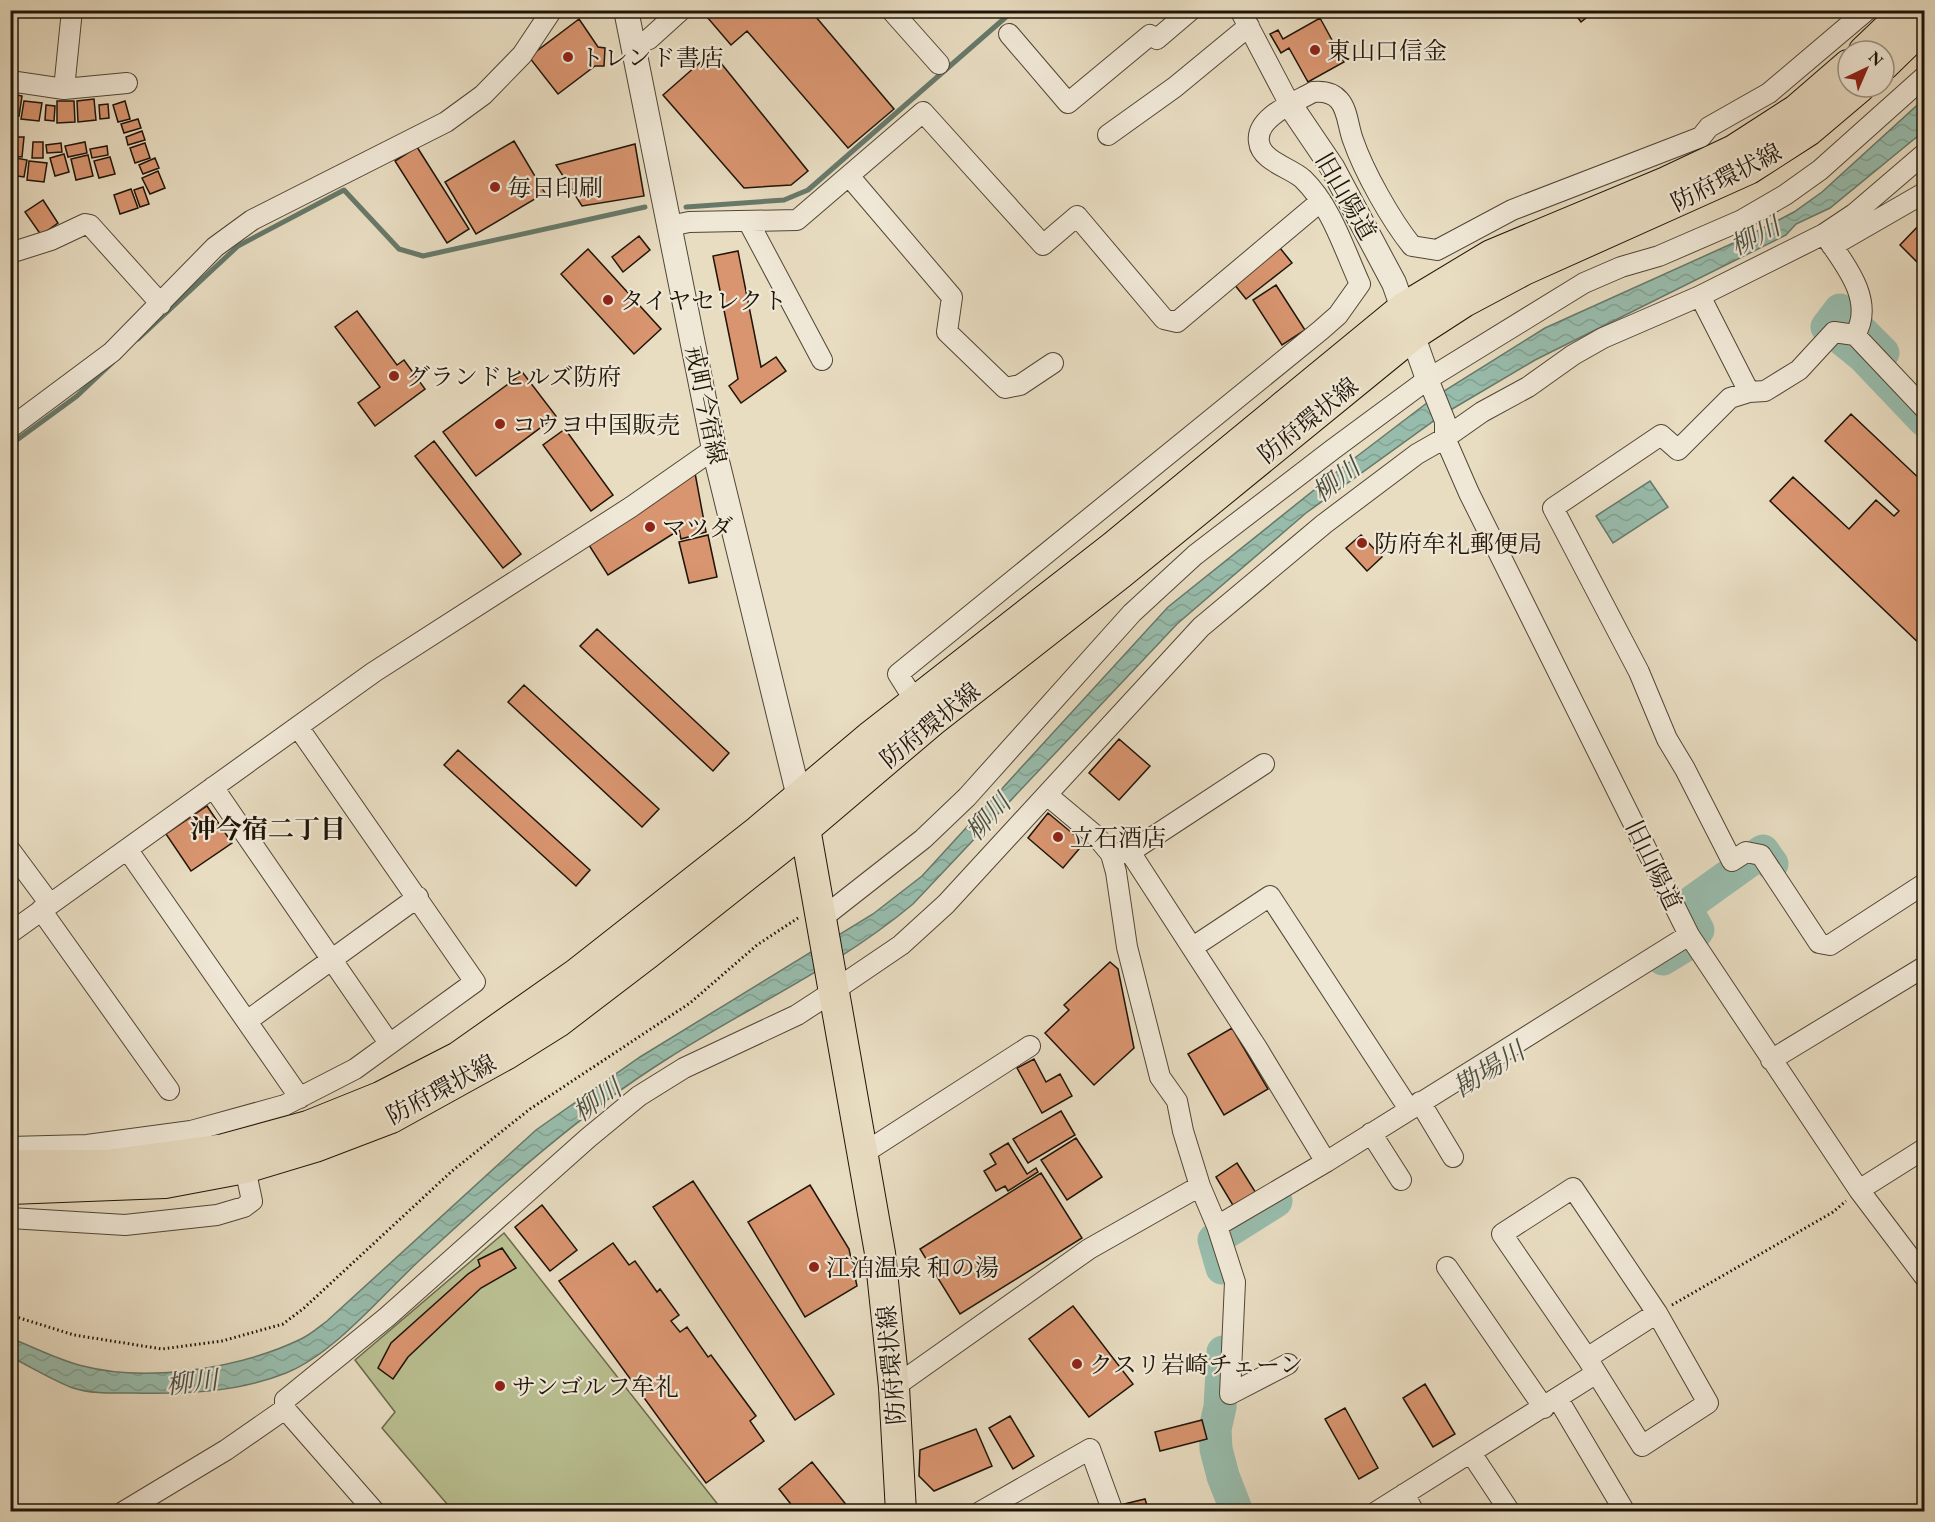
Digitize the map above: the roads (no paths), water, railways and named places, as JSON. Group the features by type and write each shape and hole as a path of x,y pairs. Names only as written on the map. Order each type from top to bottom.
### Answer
{"main road":[{"path":"1877,39 1907,10"},
{"path":"1896,53 1924,26"},
{"name":"防府環状線","path":"18,1172 106,1165 224,1149 308,1126 380,1097 458,1057 584,967 799,797 915,701 1408,322 1491,255 1666,182 1734,150 1796,110 1836,75"},
{"name":"防府環状線","path":"18,1172 165,1183 245,1168 315,1147 391,1118 507,1054 567,1015 805,829 931,722 1120,574 1408,322 1464,302 1524,270 1749,168 1808,131 1846,99"},
{"name":"防府環状線","path":"799,797 805,829 814,923 833,983 880,1253 894,1387 901,1512"}],"street":[{"path":"64,89 72,10"},
{"path":"10,428 112,352 215,247 252,220 446,122 483,95 522,55 552,10"},
{"name":"戒町今宿線","path":"626,10 714,449 799,797"},
{"path":"633,46 649,39 681,10"},
{"path":"891,10 939,64"},
{"path":"1009,34 1068,103 1150,35 1157,39 1191,10"},
{"path":"915,701 898,674 1338,315 1360,284 1321,201 1304,180 1264,153 1258,144 1259,134 1266,122 1313,92 1322,91 1339,99 1344,107 1353,141 1397,228 1413,246 1437,250 1512,210 1701,137 1709,127 1769,93 1867,10"},
{"path":"1108,135 1175,87 1244,18"},
{"name":"旧山陽道","path":"1244,18 1290,105 1350,198 1394,283 1445,430 1539,635 1689,935 1859,1190 1924,1276"},
{"path":"814,923 922,839 967,796 1132,613 1195,555 1430,385 1584,283 1621,267 1659,256 1742,220 1785,195 1820,170 1924,77"},
{"path":"10,81 64,89 127,83"},
{"path":"670,226 688,222 797,220 923,112 1043,245 1077,216 1164,319 1177,322 1321,201"},
{"path":"1828,240 1854,214 1924,154"},
{"path":"849,176 952,297 947,332 1005,388 1020,385 1053,363"},
{"path":"375,1512 285,1409 285,1400 291,1391 319,1373 387,1317 588,1138 639,1096 684,1068 796,1015 833,983 901,945 946,904 1222,608 1445,430 1583,349 1828,240 1924,193"},
{"path":"748,221 822,360"},
{"path":"10,253 51,240 85,224 90,225 161,304"},
{"path":"1828,240 1850,272 1861,298 1862,323 1855,334"},
{"path":"1700,296 1749,392"},
{"path":"1924,408 1855,334 1834,332 1799,370 1765,391 1749,392 1730,398 1678,450 1661,435 1553,508 1638,672 1667,739 1732,861 1746,852 1761,855 1820,944 1830,945 1924,884"},
{"path":"10,933 374,672 631,507 714,449"},
{"path":"18,1172 87,1145 191,1131 300,1098 355,1069 475,982 298,727"},
{"path":"1264,764 1120,853 1116,872 1126,947 1160,1077 1177,1101 1183,1131 1200,1186 1217,1226 1235,1282 1230,1394 1288,1364"},
{"path":"213,787 389,1043"},
{"path":"1047,795 1120,853 1193,947 1326,1162"},
{"path":"127,849 300,1098"},
{"path":"10,850 169,1090"},
{"path":"1193,947 1270,896 1415,1106 1453,1157"},
{"path":"247,1021 418,897"},
{"path":"1217,1226 1326,1162 1689,935"},
{"path":"1771,1060 1924,967"},
{"path":"864,1153 1030,1046"},
{"path":"1371,1133 1401,1180"},
{"path":"1859,1190 1924,1149"},
{"path":"10,1218 125,1225 217,1215 244,1207 252,1201 245,1168"},
{"path":"894,1387 1089,1249 1200,1186"},
{"path":"1574,1188 1657,1313 1708,1403 1642,1446 1591,1366 1502,1234 1574,1188"},
{"path":"1447,1267 1551,1403 1625,1512"},
{"path":"1376,1512 1551,1403 1591,1366 1657,1313"},
{"path":"123,1512 217,1455 285,1409"},
{"path":"981,1512 1090,1449 1113,1512"},
{"path":"1471,1453 1510,1512"},
{"path":"1404,1494 1414,1512"}],"water":[{"name":"柳川","path":"1924,99 1924,131 1830,208 1796,224 1786,235 1535,360 1442,415 1306,513 1177,624 913,904 884,927 824,967 667,1059 570,1128 509,1179 421,1259 340,1338 304,1364 267,1380 210,1391 110,1393 73,1388 11,1357 10,1338 83,1366 109,1371 165,1373 223,1365 251,1358 308,1335 327,1321 536,1130 640,1057 873,914 922,876 1168,607 1339,470 1436,396 1545,328 1740,240 1794,212 1822,192"},
{"path":"1650,481 1668,507 1613,543 1596,516"}],"waterway":[{"path":"686,207 784,200 808,190 1014,10"},
{"path":"138,339 238,246 344,190 399,249 423,256 645,207"},
{"name":"勘場川","path":"1883,353 1840,310 1827,327 1864,357 1924,420"},
{"path":"10,445 77,396 113,362"},
{"name":"勘場川","path":"1663,959 1686,945 1698,930 1685,907 1763,851 1772,864"},
{"name":"勘場川","path":"1222,1268 1214,1240 1276,1201"},
{"name":"勘場川","path":"1223,1352 1220,1407 1215,1429 1216,1449 1223,1476 1237,1512"}],"place":[{"name":"東山口信金","path":"1315,50"},
{"name":"トレンド書店","path":"568,57"},
{"name":"毎日印刷","path":"495,187"},
{"name":"タイヤセレクト","path":"608,300"},
{"name":"グランドヒルズ防府","path":"394,376"},
{"name":"コウヨ中国販売","path":"500,424"},
{"name":"マツダ","path":"650,527"},
{"name":"防府牟礼郵便局","path":"1362,543"},
{"name":"立石酒店","path":"1058,837"},
{"name":"江泊温泉 和の湯","path":"814,1267"},
{"name":"クスリ岩崎チェーン","path":"1077,1364"},
{"name":"サンゴルフ牟礼","path":"500,1386"}],"district":[{"name":"沖今宿二丁目","path":"268,829"}]}
